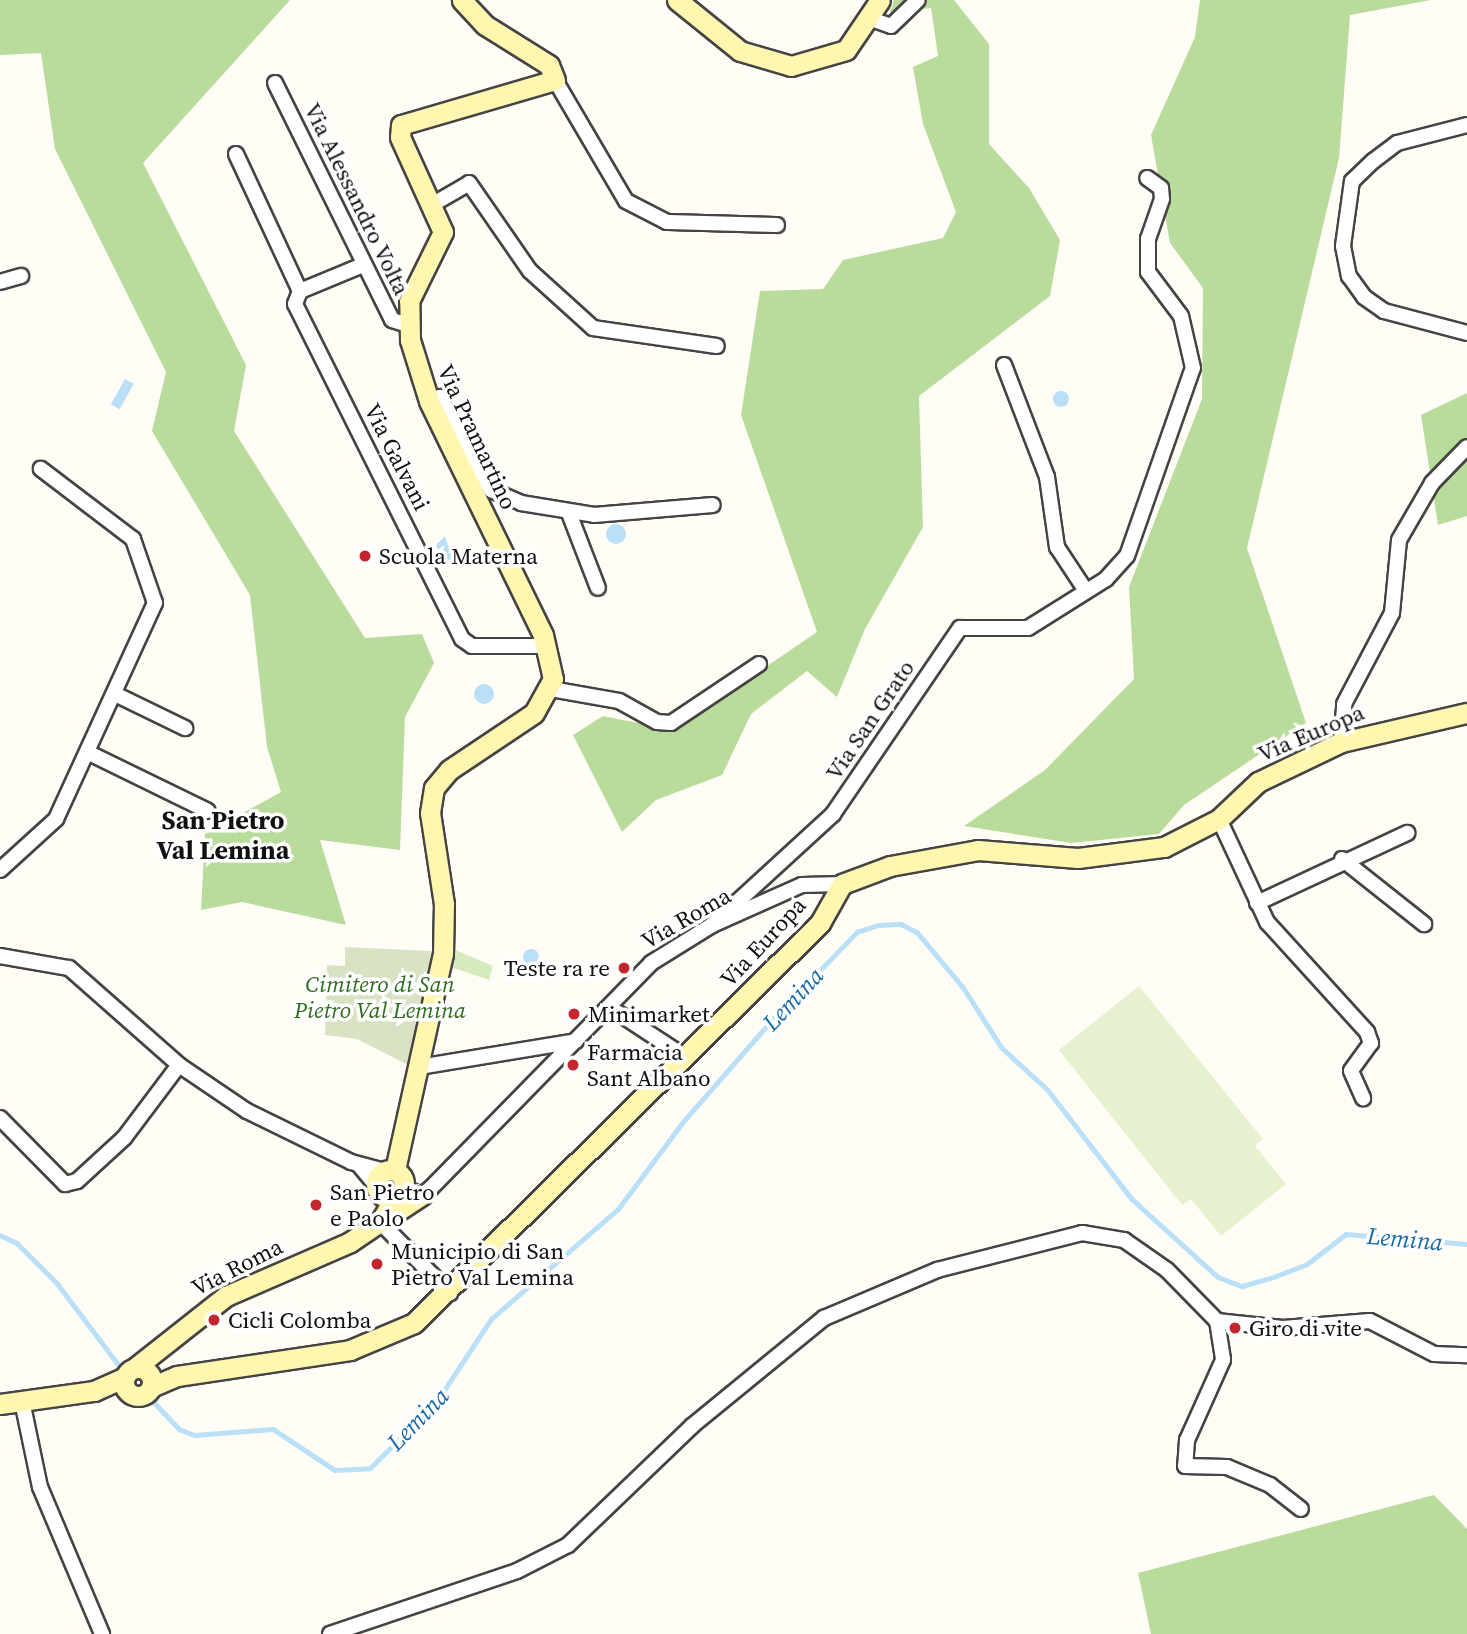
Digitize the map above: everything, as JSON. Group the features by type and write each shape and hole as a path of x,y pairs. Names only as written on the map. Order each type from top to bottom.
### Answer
{"street":[{"path":"462,0 485,25 549,65 555,80 626,201 667,222 777,225"},
{"path":"677,0 716,35 775,66 832,57 871,19 880,0"},
{"path":"871,19 891,26 918,0"},
{"name":"Via Pramartino","path":"551,689 548,646 429,401 408,325 409,301 442,240 435,203 400,137 405,121 555,80"},
{"name":"Via Alessandro Volta","path":"275,83 392,320 408,325"},
{"path":"1467,125 1397,143 1373,160 1352,181 1343,246 1349,275 1364,297 1384,311 1467,333"},
{"name":"Via Galvani","path":"236,154 300,291 295,304 462,639 472,646 548,646"},
{"name":"Via San Grato","path":"712,925 833,814 960,628 1028,628 1086,591 1126,556 1192,381 1188,332 1148,272 1148,239 1162,199 1155,180 1147,178"},
{"path":"435,203 469,183 530,271 593,328 717,346"},
{"path":"300,291 363,265"},
{"path":"0,282 21,276"},
{"path":"1004,365 1047,477 1057,547 1086,591"},
{"path":"429,401 440,397 491,490 569,513 626,515 713,505"},
{"path":"1341,742 1344,704 1392,613 1399,540 1432,483 1467,447"},
{"path":"0,870 56,820 117,695 155,603 151,582 133,539 118,524 41,469"},
{"path":"569,513 598,587"},
{"path":"373,1226 398,1217 398,1186 445,937 430,813 435,788 449,769 534,713 551,689 619,701 657,722 671,723 759,664"},
{"path":"117,695 185,728"},
{"name":"Via Europa","path":"140,1378 177,1376 370,1344 414,1323 450,1293 820,923 842,884 890,866 978,850 1078,858 1164,847 1219,819 1258,782 1341,742 1467,713"},
{"path":"89,753 208,811"},
{"path":"1219,819 1257,903 1282,940 1367,1032 1371,1044 1351,1070 1363,1098"},
{"path":"1257,903 1342,859 1407,832"},
{"path":"1342,859 1424,924"},
{"name":"Via Roma","path":"398,1186 576,1041 651,963 712,925 802,886 842,884"},
{"path":"0,956 47,961 79,974 179,1065 247,1111 398,1186"},
{"path":"609,1007 685,1057"},
{"path":"419,1067 576,1041"},
{"path":"0,1118 65,1184 77,1181 124,1138 179,1065"},
{"path":"373,1226 398,1186"},
{"path":"373,1226 450,1293"},
{"name":"Via Roma","path":"140,1378 155,1350 226,1296 350,1242 373,1226"},
{"path":"330,1634 517,1571 568,1545 692,1426 824,1318 907,1281 1082,1233 1110,1235 1167,1269 1217,1321 1223,1360 1187,1440 1185,1466 1227,1467 1270,1485 1301,1509"},
{"path":"1217,1321 1283,1328 1370,1321 1434,1354 1467,1355"},
{"path":"0,1404 94,1391 140,1378"},
{"path":"22,1401 40,1487 102,1634"}],"green space":[{"path":"0,0 290,0 143,163 246,365 234,431 365,638 422,634 434,663 405,717 400,850 320,840 346,925 242,902 201,910 205,834 281,792 267,747 250,595 152,431 166,372 55,149 41,53 0,55"},
{"path":"894,0 954,0 989,44 989,144 1029,188 1060,240 1050,296 919,396 923,527 865,629 837,697 807,671 751,714 722,775 656,800 622,832 573,735 603,716 673,730 817,632 741,415 760,291 823,289 843,260 943,238 956,212 923,124 913,67 938,56 931,8 916,10 885,31"},
{"path":"1200,0 1431,0 1350,15 1339,158 1247,548 1306,723 1184,805 1159,834 1071,843 964,826 1045,770 1134,679 1129,587 1202,399 1203,288 1170,243 1151,135 1195,37"},
{"path":"1467,393 1467,516 1438,525 1421,415"},
{"name":"Cimitero di San Pietro Val Lemina","path":"345,947 431,951 425,1028 410,1066 357,1039 325,1035 327,965 345,966"},
{"path":"453,949 493,966 489,980 451,967"},
{"path":"1139,986 1263,1139 1255,1146 1286,1184 1221,1236 1191,1199 1182,1205 1059,1050"},
{"path":"1434,1495 1467,1529 1467,1634 1151,1634 1138,1573"}],"water":[{"path":"125,379 134,384 120,409 111,404"},
{"path":"1058,391 1064,391 1069,399 1067,405 1058,407 1053,402 1053,396"},
{"path":"616,524 623,527 626,534 623,541 616,544 609,541 606,534 609,527"},
{"path":"445,536 452,559 444,563 436,545"},
{"path":"484,684 491,687 494,694 491,701 484,704 477,701 474,694 477,687"},
{"path":"531,949 537,951 537,963 531,965 525,963 523,957 525,951"}],"waterway":[{"name":"Lemina","path":"153,1401 179,1429 195,1435 273,1429 335,1470 370,1468 435,1404 491,1319 618,1209 682,1123 771,1021 857,932 879,925 901,924 917,932 963,987 1002,1048 1048,1090 1132,1199 1218,1277 1242,1286 1276,1276 1307,1264 1346,1234 1467,1244"},
{"name":"Lemina","path":"0,1235 17,1243 57,1283 118,1364"}],"place":[{"name":"Scuola Materna","path":"365,556"},
{"name":"Teste ra re","path":"624,968"},
{"name":"Minimarket","path":"574,1014"},
{"name":"Farmacia Sant Albano","path":"573,1065"},
{"name":"San Pietro e Paolo","path":"316,1205"},
{"name":"Municipio di San Pietro Val Lemina","path":"377,1264"},
{"name":"Cicli Colomba","path":"214,1320"},
{"name":"Giro di vite","path":"1235,1328"}],"district":[{"name":"San Pietro Val Lemina","path":"223,836"}]}
